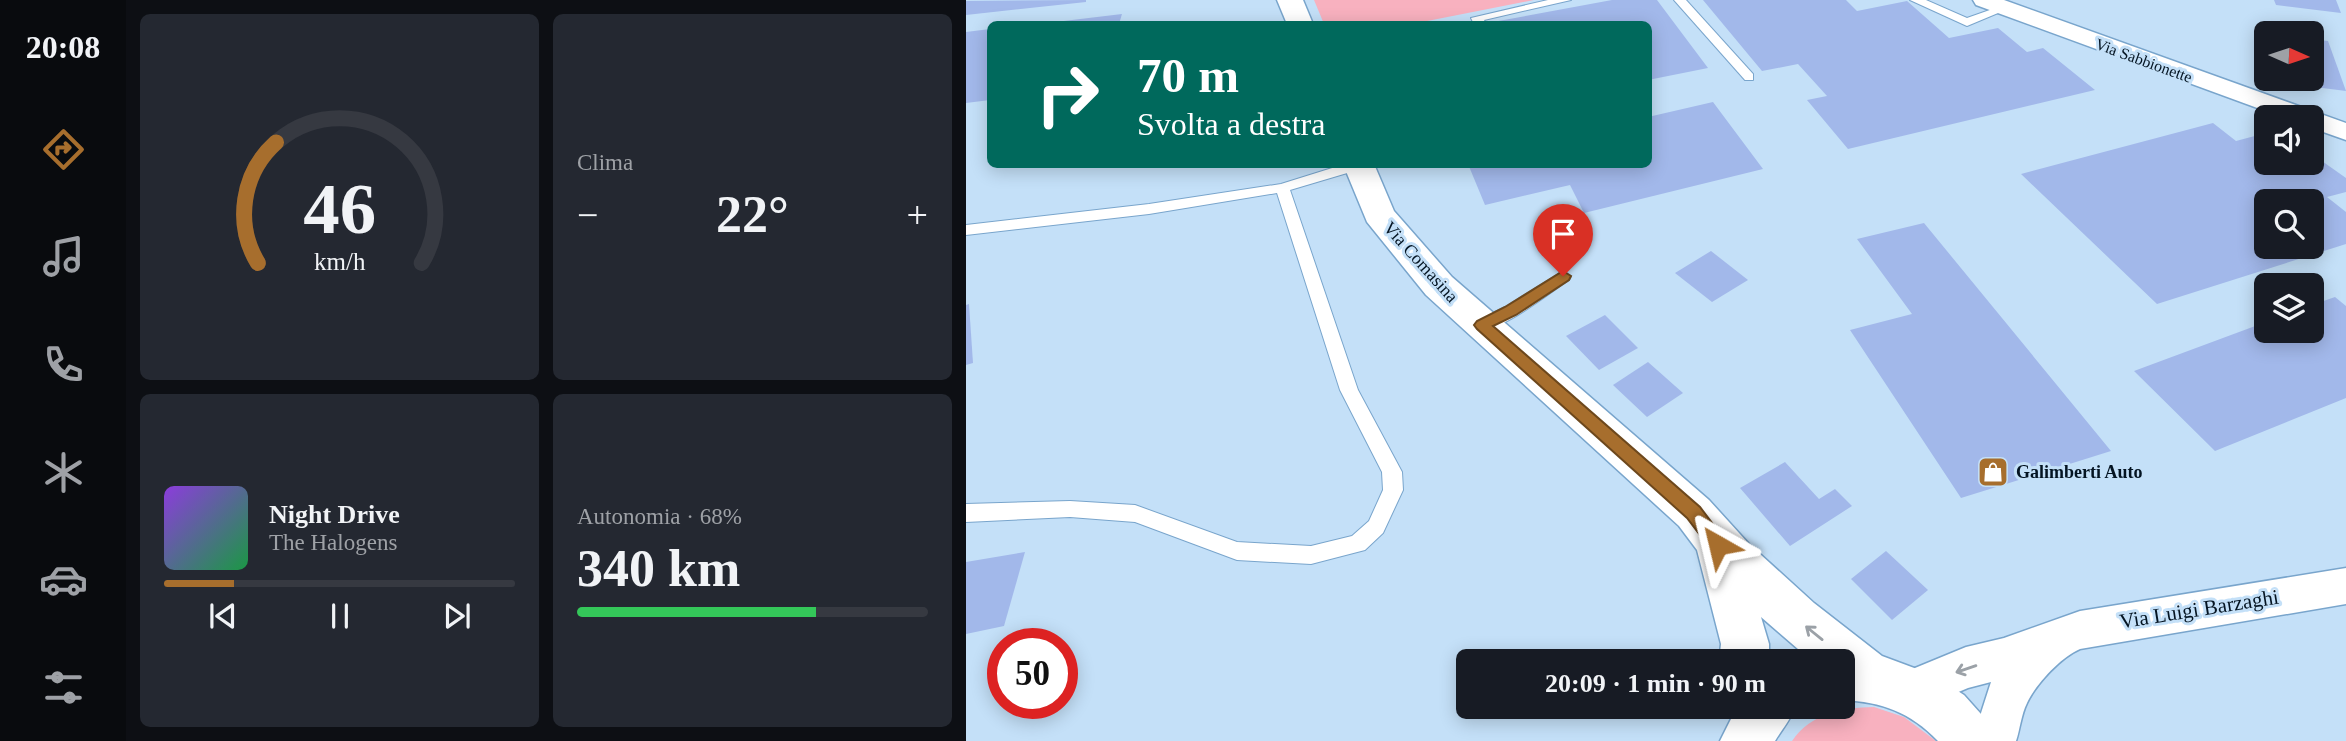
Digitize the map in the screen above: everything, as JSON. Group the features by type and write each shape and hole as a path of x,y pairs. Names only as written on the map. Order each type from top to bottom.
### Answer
{"main road":[{"path":"1290,0 1299,21"},
{"name":"Via Comasina","path":"1360,168 1379,215 1438,286 1694,513 1718,545 1827,649"},
{"name":"Via Comasina","path":"1718,545 1745,649"},
{"path":"1855,676 1891,681 1913,690 1942,709 1971,741"},
{"path":"1744,719 1745,741"},
{"path":"1745,741 1759,719"}],"street":[{"name":"Via Sabbionette","path":"1994,4 2272,105"},
{"path":"2324,124 2346,132"},
{"name":"Via Luigi Barzaghi","path":"1913,690 1966,668 2080,630 2346,586"},
{"path":"1994,741 2006,698 2020,675 2054,640"}],"lane":[{"path":"1478,21 1477,18 1565,0"},
{"path":"1680,0 1749,77"},
{"path":"1916,0 1967,22 1994,4"},
{"path":"966,230 1149,209 1282,188 1349,168"},
{"path":"966,513 1070,509 1135,514 1237,551 1311,555 1358,544 1376,527 1393,490 1392,472 1349,390 1282,188"},
{"path":"1482,325 1511,311 1563,276"}],"shaded area":[{"path":"1314,0 1534,0 1427,21 1323,21"},
{"path":"1874,707 1904,717 1936,741 1792,741 1816,719 1855,719 1855,709"}],"building":[{"path":"1612,0 1657,0 1708,68 1652,79 1652,21 1498,21"},
{"path":"1703,0 1846,0 1857,11 1907,1 1949,38 1998,28 2027,52 2043,48 2095,90 1848,149 1807,100 1827,96 1798,64 1762,71"},
{"path":"2274,0 2336,0 2341,13 2276,5"},
{"path":"966,1 1086,2 966,15"},
{"path":"1122,14 1120,21 1064,21"},
{"path":"987,29 987,100 966,103 966,32"},
{"path":"2324,40 2328,41 2346,91 2324,88"},
{"path":"1713,102 1763,169 1584,213 1570,185 1485,205 1470,168 1652,168 1652,116"},
{"path":"2213,123 2236,141 2254,136 2254,175 2324,175 2324,162 2346,178 2346,192 2327,197 2346,212 2346,244 2324,251 2324,189 2254,189 2254,259 2299,259 2157,304 2021,174"},
{"path":"1924,223 2111,451 1961,498 1850,330 1912,314 1857,239"},
{"path":"1711,251 1748,280 1712,302 1675,273"},
{"path":"2335,297 2346,306 2346,398 2215,451 2134,371 2254,326 2254,343 2324,343 2324,301"},
{"path":"969,304 973,363 966,365 966,305"},
{"path":"1605,315 1638,348 1599,370 1566,336"},
{"path":"1648,362 1683,393 1647,417 1613,385"},
{"path":"1785,462 1819,499 1835,489 1852,506 1790,546 1740,488"},
{"path":"1886,551 1928,590 1892,620 1851,579"},
{"path":"1025,552 1004,626 966,634 966,562"}],"place":[{"name":"Galimberti Auto","path":"1993,472"}],"route":[{"path":"1563,276 1511,311 1482,325 1694,513 1718,545"}]}
